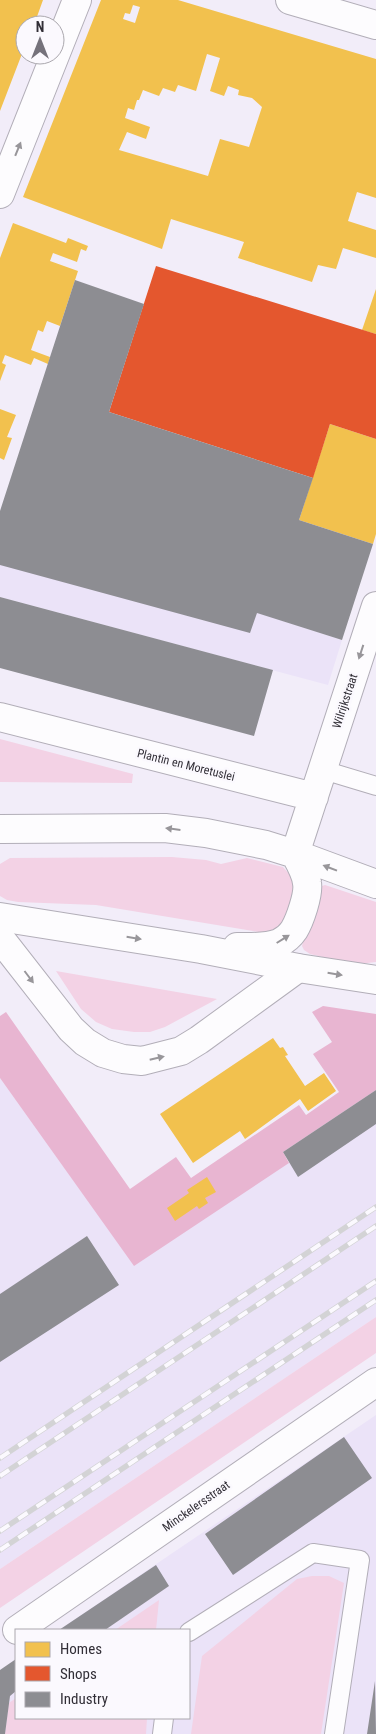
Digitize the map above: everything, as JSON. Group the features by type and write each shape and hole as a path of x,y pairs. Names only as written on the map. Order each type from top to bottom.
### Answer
{"street":[{"path":"0,194 77,0"},
{"path":"290,0 376,25"},
{"name":"Wilrijkstraat","path":"314,797 376,606"},
{"name":"Plantin en Moretuslei","path":"0,717 314,797"},
{"path":"200,949 277,944 286,939 293,931 307,895 308,884 295,854 314,797"},
{"path":"0,828 165,828 206,833 266,845 376,884"},
{"path":"0,847 9,842 53,828"},
{"path":"0,917 376,980"},
{"path":"0,938 65,1022 85,1042 103,1053 123,1060 142,1062 181,1052 298,968"},
{"name":"Minckelersstraat","path":"18,1629 376,1382"},
{"name":"Minckelersstraat","path":"0,1642 15,1631"}],"lane":[{"path":"322,770 376,786"},
{"path":"190,1631 313,1552 360,1560 334,1734"},
{"path":"162,1734 164,1719"}],"shaded area":[{"path":"0,529 342,640 328,685 0,597"},
{"path":"0,739 133,774 132,783 0,782"},
{"path":"172,857 206,860 221,864 247,858 283,867 291,876 296,887 291,916 271,934 96,905 18,902 7,900 0,896 0,864 10,858"},
{"path":"325,885 376,902 376,962 348,963 310,954 304,950 302,946 319,887"},
{"path":"56,971 217,999 165,1027 150,1032 112,1029 96,1022 81,1009"},
{"path":"323,1006 376,1014 376,1090 283,1152 289,1163 134,1266 0,1078 0,1016 6,1012 130,1189 176,1157 191,1178 299,1105 306,1115 339,1092 313,1054 332,1042 312,1012"},
{"path":"0,1078 134,1265 289,1162 283,1152 376,1090 376,1317 0,1569"},
{"path":"376,1317 376,1353 0,1608 0,1569"},
{"path":"376,1415 376,1734 0,1734 0,1670 15,1660 15,1719 190,1719 190,1629 60,1629"},
{"path":"312,1576 329,1576 344,1583 321,1734 191,1734 202,1656 297,1579"},
{"path":"159,1600 156,1629 116,1629"},
{"path":"15,1699 15,1719 147,1719 146,1734 5,1734 9,1703"}],"building: Homes":[{"path":"0,0 43,0 38,15 15,15 15,65 18,65 0,111"},
{"path":"101,0 178,0 376,59 376,198 357,192 348,221 376,230 376,258 343,248 336,269 318,265 312,282 238,258 244,242 171,219 162,249 23,197","holes":["133,5 140,7 135,23 123,19 125,13 130,14","207,54 220,58 210,91 224,96 228,86 239,90 238,95 252,98 262,107 249,147 220,139 208,176 119,150 127,132 146,139 150,127 125,118 128,108 134,110 143,90 159,96 163,88 175,92 178,85 196,91"]},
{"path":"13,223 66,243 68,238 88,246 86,251 81,249 77,262 53,253 50,261 78,271 60,326 47,321 43,332 38,330 31,350 50,357 48,364 34,358 31,365 5,355 2,363 6,365 0,381 0,258"},
{"path":"376,289 376,334 362,330"},
{"path":"0,409 16,415 7,437 12,438 4,460 0,458"},
{"path":"330,424 376,439 376,534 373,544 299,520"},
{"path":"273,1038 280,1048 283,1047 288,1055 285,1056 305,1086 324,1073 336,1091 308,1111 300,1099 245,1139 240,1131 193,1163 160,1114"},
{"path":"207,1177 216,1192 205,1198 208,1203 199,1209 197,1206 175,1221 167,1208 189,1193 187,1190"}],"building: Shops":[{"path":"156,266 376,334 376,439 330,424 313,478 109,412"}],"building: Industry":[{"path":"75,280 144,304 109,412 313,478 299,520 373,544 342,640 257,613 250,633 0,565 0,511"},
{"path":"0,597 273,670 254,736 0,668"},
{"path":"376,1090 376,1124 298,1177 283,1152"},
{"path":"87,1236 119,1285 0,1362 0,1294"},
{"path":"344,1437 372,1478 233,1575 205,1534"},
{"path":"156,1565 169,1586 106,1629 60,1629"},
{"path":"15,1660 15,1692 10,1696 5,1734 0,1734 0,1670"},
{"path":"375,1681 376,1734 367,1734"}],"railway":[{"path":"0,1458 376,1207"},
{"path":"0,1476 376,1226"},
{"path":"0,1531 376,1281"},
{"path":"0,1550 376,1300"}]}
